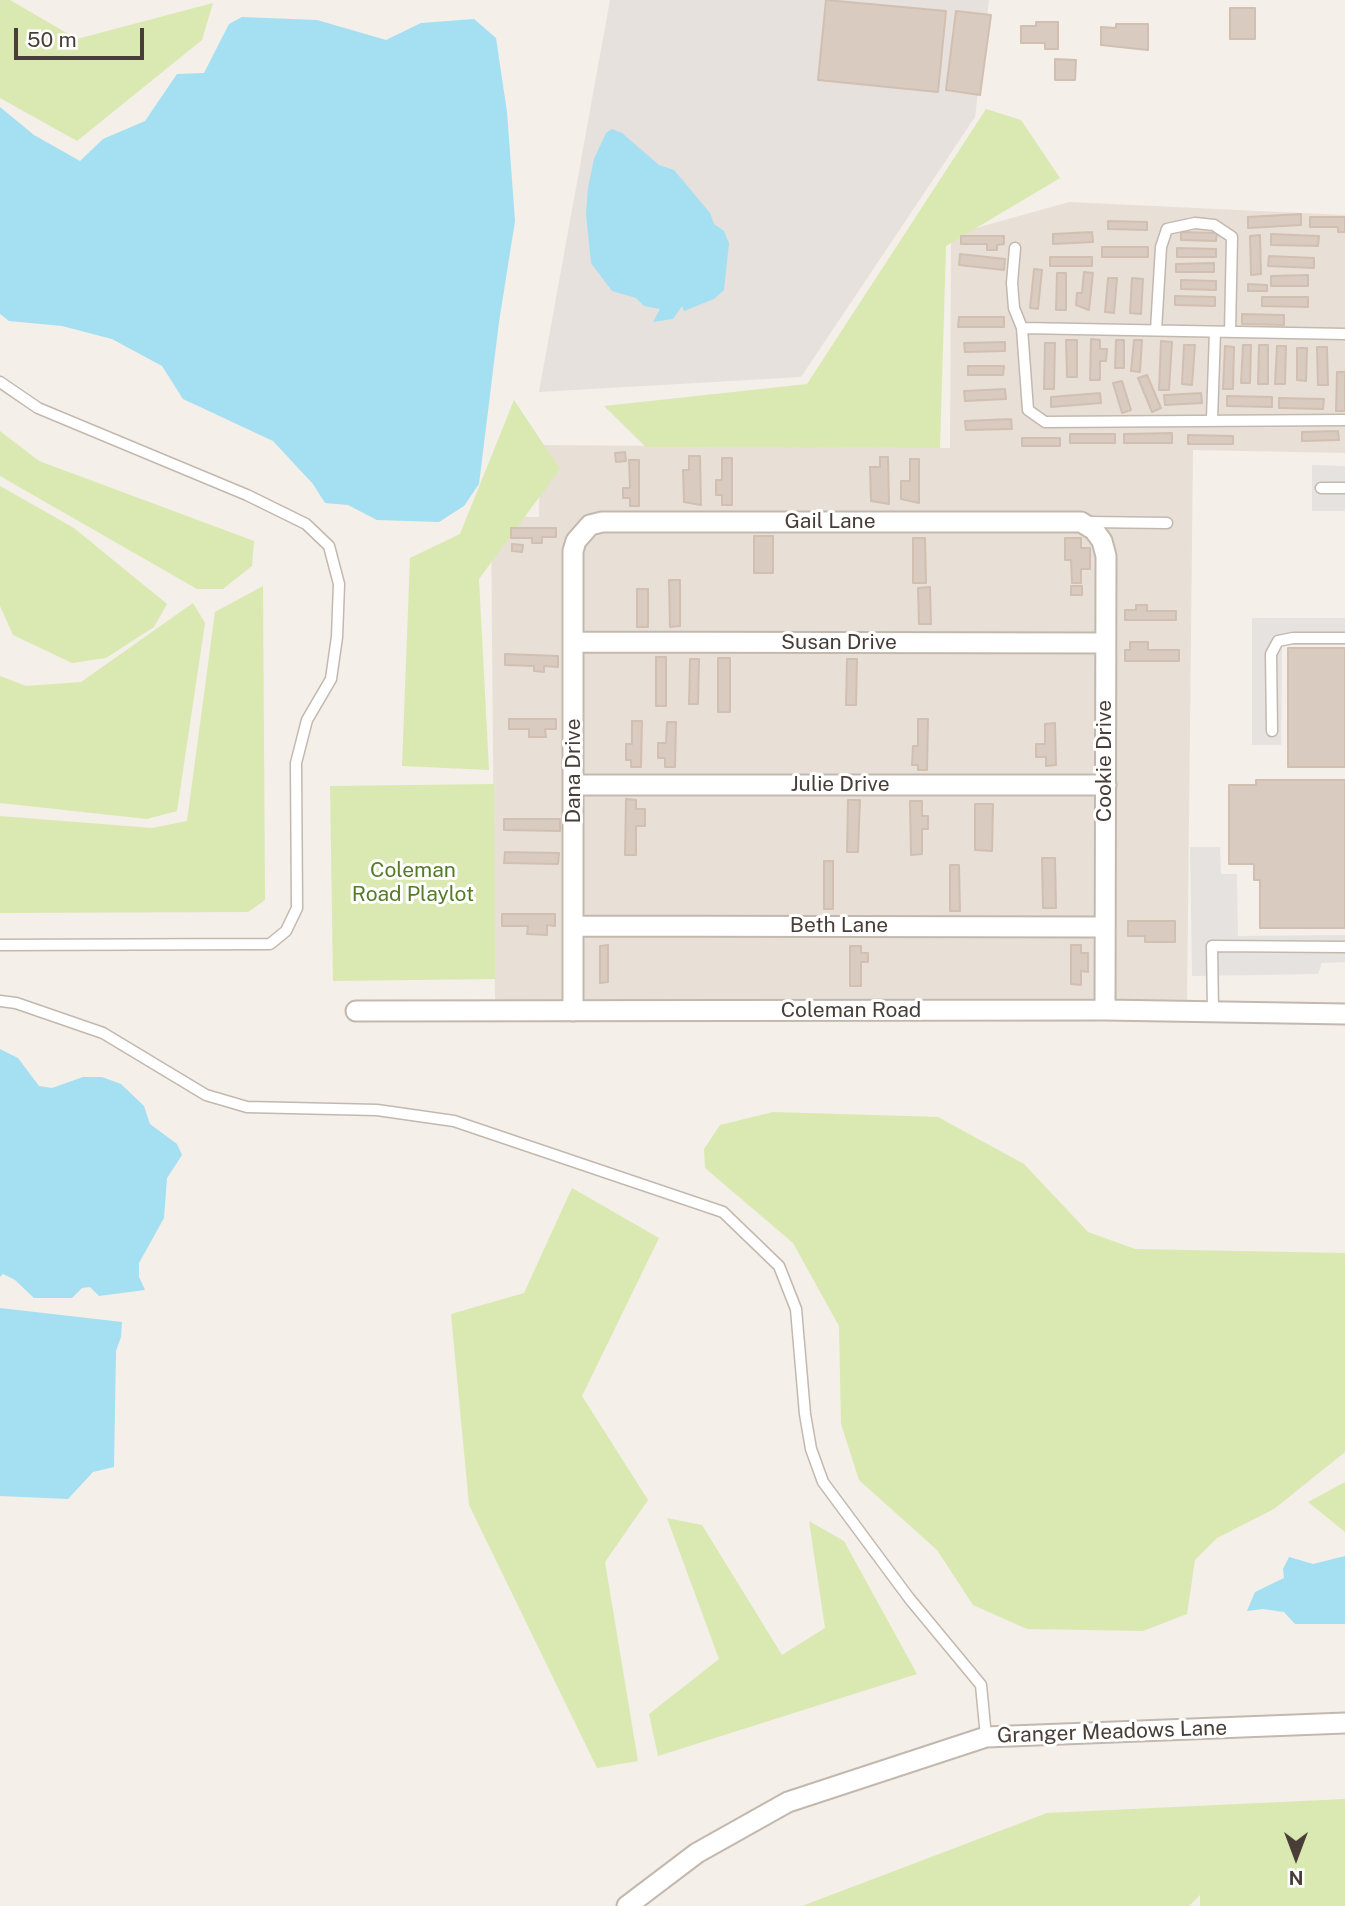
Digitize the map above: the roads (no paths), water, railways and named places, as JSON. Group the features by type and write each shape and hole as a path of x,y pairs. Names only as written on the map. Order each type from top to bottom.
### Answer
{"street":[{"name":"Gail Lane","path":"582,533 590,525 602,522 1081,522"},
{"name":"Cookie Drive","path":"1081,522 1094,530 1102,541 1106,556 1105,1010"},
{"name":"Dana Drive","path":"573,1011 573,551 582,533"},
{"name":"Susan Drive","path":"574,642 1105,643"},
{"name":"Julie Drive","path":"574,785 1105,785"},
{"name":"Beth Lane","path":"574,926 1105,927"},
{"name":"Coleman Road","path":"356,1011 1105,1010 1345,1014"},
{"name":"Granger Meadows Lane","path":"628,1906 697,1853 788,1802 986,1737 1345,1723"}],"lane":[{"path":"1156,330 1167,229 1195,223 1214,225 1232,237 1230,332"},
{"path":"1015,248 1014,309 1022,327 1028,410 1045,422 1345,420"},
{"path":"1022,327 1345,334"},
{"path":"1212,419 1214,332"},
{"path":"0,382 38,408 247,495 306,524 330,546 339,584 337,637 331,679 307,720 296,763 297,908 286,931 270,944 0,945"},
{"path":"1321,488 1345,488"},
{"path":"1081,522 1167,523"},
{"path":"1272,732 1271,654 1278,641 1293,638 1345,638"},
{"path":"1213,1012 1212,946 1345,947"},
{"path":"0,1001 16,1003 103,1033 161,1069 217,1098 247,1107 377,1110 454,1121 723,1212 779,1266 796,1309 805,1414 811,1449 823,1482 909,1598 981,1685 986,1737"}],"water":[{"path":"242,17 317,20 386,40 421,23 474,19 496,38 507,112 515,221 499,322 479,484 464,506 439,522 377,520 348,505 325,503 313,484 273,441 183,399 162,366 112,339 62,326 9,321 0,314 0,107 34,135 80,161 103,139 145,121 177,74 204,73 229,24"},
{"path":"612,129 622,133 659,165 674,170 710,213 714,224 724,231 729,243 724,290 714,299 684,311 682,306 673,319 653,322 660,309 644,306 636,298 612,291 591,263 586,214 588,188 594,159 606,133"},
{"path":"0,1049 18,1058 39,1086 52,1088 83,1077 102,1077 121,1084 144,1106 150,1124 177,1144 182,1155 167,1178 164,1218 139,1263 139,1277 145,1290 99,1296 90,1287 82,1288 72,1298 34,1298 15,1280 3,1274 0,1277"},
{"path":"0,1308 122,1322 116,1351 114,1467 93,1472 68,1499 0,1496"},
{"path":"1345,1556 1345,1624 1295,1624 1284,1612 1263,1609 1247,1611 1255,1592 1284,1578 1283,1569 1289,1557 1313,1564"}],"park label":[{"name":"Coleman Road Playlot","path":"413,883"}]}
